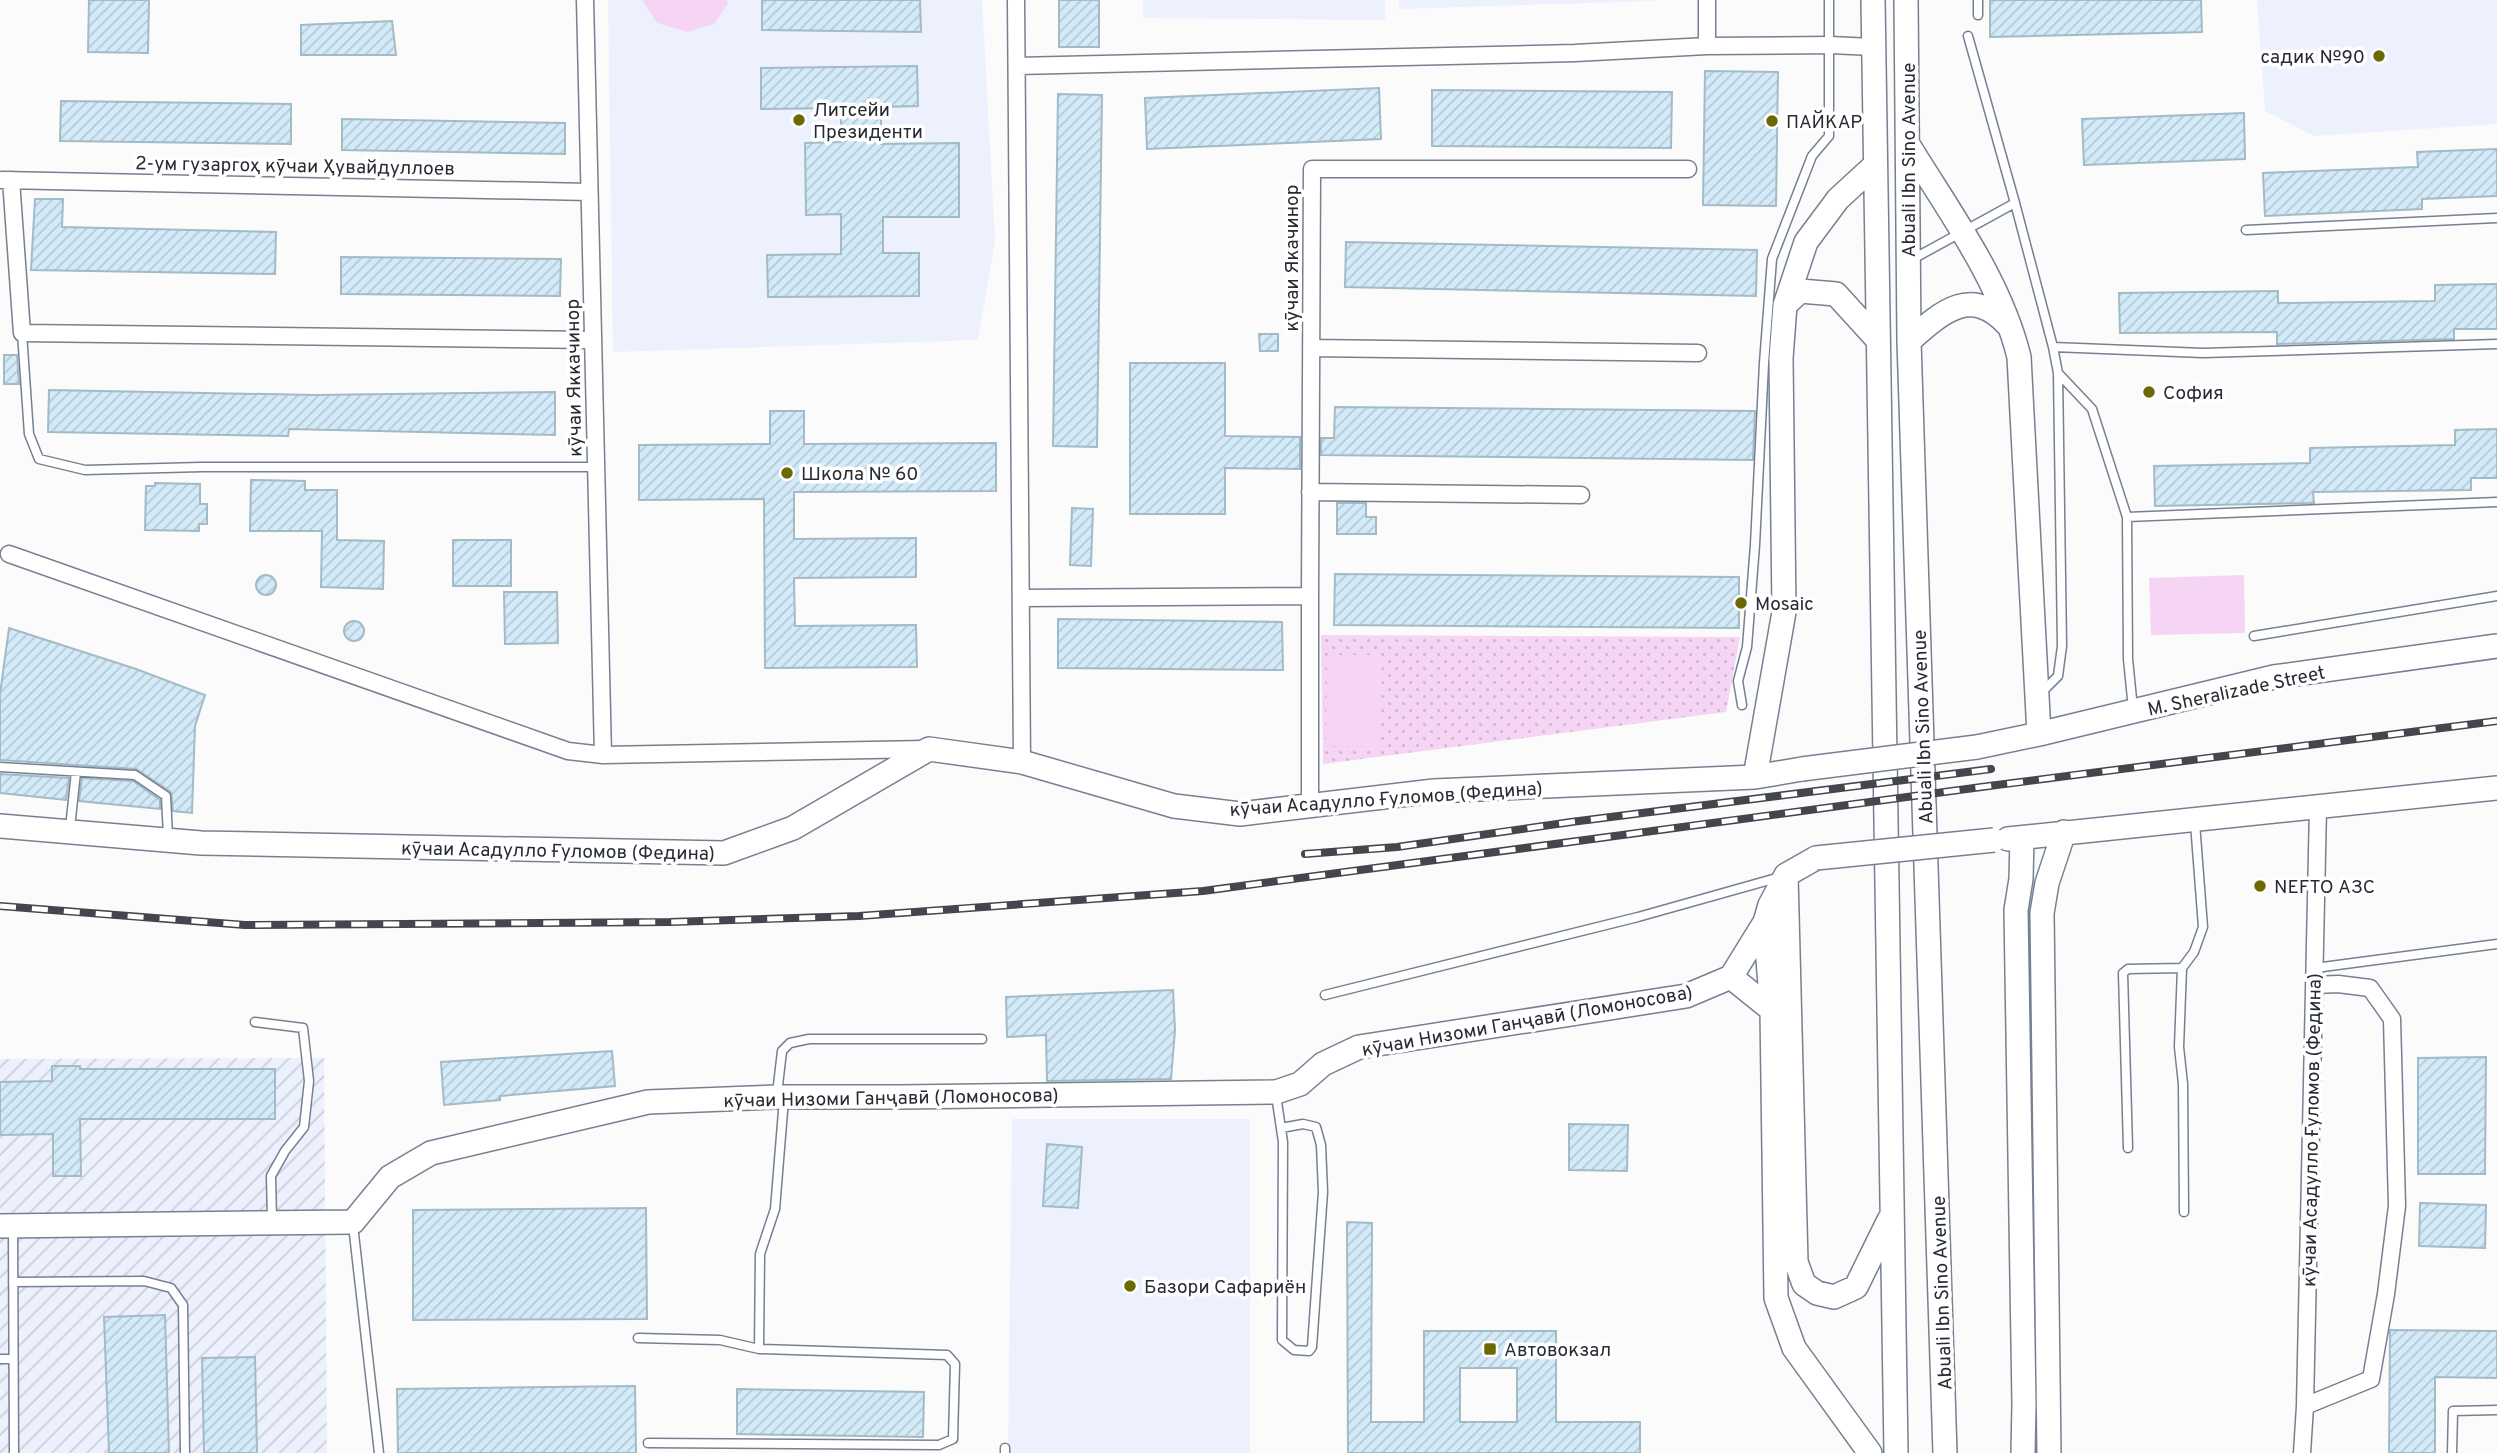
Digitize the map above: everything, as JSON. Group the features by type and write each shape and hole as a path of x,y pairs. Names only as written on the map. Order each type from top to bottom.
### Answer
{"main road":[{"name":"Abuali Ibn Sino Avenue","path":"1873,0 1896,1453"},
{"name":"Abuali Ibn Sino Avenue","path":"1906,0 1909,341 1948,1450"},
{"path":"1909,146 1983,268 2012,329 2019,357 2039,734"},
{"path":"1755,777 1784,612 1781,358 1785,305 1805,242 1838,199 1874,166"},
{"path":"1785,305 1800,291 1836,294 1877,339"},
{"path":"1909,341 1935,318 1954,307 1976,304 1997,313 2012,329"},
{"name":"M. Sheralizade Street","path":"1802,769 1977,747 2274,677 2497,646"},
{"name":"кӯчаи Асадулло Ғуломов (Федина)","path":"0,825 215,844 723,853 793,828 929,749 1022,762 1174,806 1240,814 1434,791 1755,777 1802,769"},
{"path":"1772,1010 1731,977 1765,922 1770,905 1786,875 1816,858 2497,788"},
{"path":"2049,1453 2042,913 2047,883 2064,832"},
{"path":"2022,838 2021,879 2016,910 2023,1453"},
{"path":"1786,875 1796,1262 1804,1284 1817,1293 1834,1297 1856,1287 1892,1212"},
{"path":"1765,922 1772,1010 1776,1298 1794,1348 1870,1453"},
{"name":"кӯчаи Низоми Ганҷавӣ (Ломоносова)","path":"353,1222 390,1177 431,1153 648,1102 780,1097 1276,1092 1300,1084 1323,1064 1359,1047 1686,996 1731,977"},
{"path":"7,1226 353,1222"}],"street":[{"name":"кӯчаи Яккачинор","path":"585,0 603,755"},
{"path":"1016,0 1022,762"},
{"path":"1707,0 1707,46"},
{"path":"1017,66 1575,53 1707,46 1874,47"},
{"name":"кӯчаи Якачинор","path":"1310,806 1312,169 1688,169"},
{"name":"2-ум гузаргоҳ кӯчаи Ҳувайдуллоев","path":"6,180 589,192"},
{"path":"6,180 22,333 593,340"},
{"path":"1311,348 1698,353"},
{"path":"1310,492 1581,495"},
{"path":"9,554 568,751 603,755 929,749"},
{"path":"1021,598 1310,596"},
{"name":"кӯчаи Асадулло Ғуломов (Федина)","path":"2302,1453 2318,807"},
{"path":"2305,1406 2371,1379 2386,1294 2397,1206 2392,1019 2370,988 2338,984 2315,985"}],"lane":[{"path":"1742,705 1738,681 1746,647 1755,545 1763,363 1772,259 1812,156 1829,136 1829,0"},
{"path":"1978,0 1978,15"},
{"path":"1968,36 2015,203 2058,373 2062,646 2058,676 2038,697"},
{"path":"1909,262 2015,203"},
{"path":"2246,230 2497,218"},
{"path":"22,333 29,434 38,459 50,462 85,470 202,467 596,467"},
{"path":"2053,347 2203,353 2497,344"},
{"path":"2058,373 2092,409 2127,517 2128,659 2133,712"},
{"path":"2127,517 2497,502"},
{"path":"2254,636 2497,596"},
{"path":"0,767 135,775 166,796 168,841"},
{"path":"70,832 76,772"},
{"path":"2184,1212 2183,1084 2179,1047 2182,968 2194,952 2203,927 2194,820"},
{"path":"1325,995 1638,917 1786,875"},
{"path":"2315,968 2497,944"},
{"path":"2129,1148 2123,973 2128,969 2182,968"},
{"path":"255,1022 292,1024 303,1028 309,1081 304,1127 285,1151 271,1176 272,1223"},
{"path":"759,1349 760,1254 775,1209 782,1051 790,1043 809,1039 982,1039"},
{"path":"1276,1092 1281,1128 1283,1142 1282,1340 1294,1350 1309,1351 1312,1346 1324,1192 1321,1144 1316,1127 1303,1124 1281,1128"},
{"path":"353,1222 379,1453"},
{"path":"7,1226 13,1282 14,1453"},
{"path":"13,1282 144,1280 171,1288 183,1305 185,1453"},
{"path":"638,1338 720,1340 759,1349 947,1355 955,1364 953,1439 939,1445 648,1443"},
{"path":"0,1359 13,1359"},
{"path":"2452,1453 2453,1412 2497,1410"}],"shaded area":[{"name":"Литсейи Президенти","path":"608,0 982,0 995,241 978,340 613,352"},
{"path":"642,0 727,0 728,4 714,24 687,32 657,23"},
{"path":"1143,0 1385,0 1385,20 1143,18"},
{"path":"1399,0 1655,0 1655,1 1399,9"},
{"name":"садик №90","path":"2257,0 2497,0 2497,124 2314,136 2265,111"},
{"path":"2244,575 2245,633 2151,635 2149,578"},
{"path":"1321,635 1740,637 1726,712 1323,764"},
{"path":"1327,655 1382,655 1381,747 1326,746"},
{"path":"324,1058 327,1453 0,1453 0,1059"},
{"name":"Базори Сафариён","path":"1012,1119 1250,1119 1250,1453 1008,1453"}],"building":[{"path":"89,0 149,0 148,53 88,52"},
{"path":"762,0 920,0 921,32 762,30"},
{"path":"1059,0 1099,0 1099,47 1059,47"},
{"path":"1990,0 2201,0 2202,32 1990,37"},
{"path":"392,21 396,55 301,55 301,25"},
{"path":"917,66 918,106 881,107 881,144 959,143 959,217 883,217 883,253 919,253 919,296 768,297 767,255 841,254 841,214 806,215 805,143 841,142 841,108 761,109 761,68"},
{"path":"1705,71 1778,72 1776,206 1703,205"},
{"path":"1379,88 1381,139 1147,149 1145,98"},
{"path":"1432,90 1672,92 1671,148 1432,146"},
{"path":"1058,94 1102,95 1097,447 1053,446"},
{"path":"61,101 291,104 291,144 60,141"},
{"path":"2244,113 2245,159 2084,165 2082,119"},
{"path":"342,119 565,123 565,154 342,150"},
{"path":"2497,149 2497,196 2422,199 2422,209 2265,216 2263,173 2418,167 2417,152"},
{"path":"35,199 63,199 62,227 276,232 275,274 31,270"},
{"path":"1346,242 1757,250 1756,296 1345,287"},
{"path":"341,257 561,259 560,296 341,294"},
{"path":"2497,284 2497,329 2454,329 2454,339 2277,344 2277,332 2120,333 2119,293 2278,291 2278,303 2435,301 2435,285"},
{"path":"1259,334 1278,334 1278,351 1260,351"},
{"path":"4,355 17,355 19,384 4,384"},
{"path":"1130,363 1225,363 1225,436 1300,437 1300,469 1225,468 1225,514 1130,514"},
{"path":"49,390 315,395 555,392 555,435 289,429 288,436 48,432"},
{"path":"1335,407 1755,411 1753,460 1321,455 1321,438 1334,438"},
{"path":"770,411 804,411 804,444 996,443 996,491 794,492 794,539 916,538 916,577 794,578 795,626 916,625 917,667 765,668 764,499 639,500 639,445 770,444"},
{"path":"2497,429 2497,478 2471,478 2471,490 2313,492 2314,503 2155,506 2154,466 2310,463 2310,448 2455,445 2455,430"},
{"path":"251,480 305,481 305,490 337,490 337,540 384,541 383,589 321,587 322,531 250,531"},
{"path":"155,483 200,484 200,504 207,504 207,524 199,524 199,531 145,530 146,486 155,486"},
{"path":"1337,503 1366,503 1366,517 1376,517 1376,534 1337,534"},
{"path":"1072,508 1093,509 1091,566 1070,565"},
{"path":"453,540 511,540 511,586 453,586"},
{"path":"1335,574 1739,577 1739,628 1334,625"},
{"path":"266,575 273,578 276,585 273,592 266,595 259,592 256,585 259,578"},
{"path":"504,592 557,592 558,643 505,644"},
{"path":"1058,619 1282,622 1283,670 1058,668"},
{"path":"354,621 361,624 364,631 361,638 354,641 347,638 344,631 347,624"},
{"path":"9,628 136,669 205,695 195,726 192,813 173,811 171,792 136,769 0,760 0,694"},
{"path":"0,774 69,778 66,800 0,793"},
{"path":"82,778 133,781 160,800 160,809 79,801"},
{"path":"1173,990 1175,1030 1171,1079 1047,1081 1046,1035 1007,1037 1006,997"},
{"path":"612,1051 615,1086 500,1096 500,1100 444,1105 441,1062"},
{"path":"2486,1057 2485,1174 2418,1174 2418,1058"},
{"path":"52,1066 80,1066 80,1069 275,1069 275,1119 80,1119 81,1176 53,1176 53,1134 0,1135 0,1082 52,1081"},
{"path":"1569,1124 1628,1125 1627,1171 1569,1170"},
{"path":"1047,1144 1082,1147 1078,1208 1043,1206"},
{"path":"2420,1203 2486,1205 2485,1248 2419,1246"},
{"path":"646,1208 647,1319 413,1320 413,1210"},
{"name":"Автовокзал","path":"1347,1222 1372,1223 1371,1422 1424,1422 1424,1331 1556,1331 1556,1422 1640,1422 1640,1453 1348,1453","holes":["1460,1368 1517,1368 1517,1422 1460,1422"]},
{"path":"165,1315 169,1453 109,1453 104,1317"},
{"path":"2390,1330 2497,1331 2497,1378 2435,1377 2435,1453 2389,1453"},
{"path":"255,1357 257,1453 204,1453 202,1358"},
{"path":"635,1386 636,1453 398,1453 397,1389"},
{"path":"737,1389 924,1392 923,1437 737,1434"}],"railway":[{"path":"0,906 245,925 670,922 859,916 1203,891 2497,721"},
{"path":"1305,854 1397,847 1571,822 1991,769"}],"place":[{"name":"садик №90","path":"2379,56"},
{"name":"Литсейи Президенти","path":"799,120"},
{"name":"ПАЙКАР","path":"1772,121"},
{"name":"София","path":"2149,392"},
{"name":"Школа № 60","path":"787,473"},
{"name":"Mosaic","path":"1741,603"},
{"name":"NEFTO АЗС","path":"2260,886"},
{"name":"Базори Сафариён","path":"1130,1286"},
{"name":"Автовокзал","path":"1490,1349"}]}
